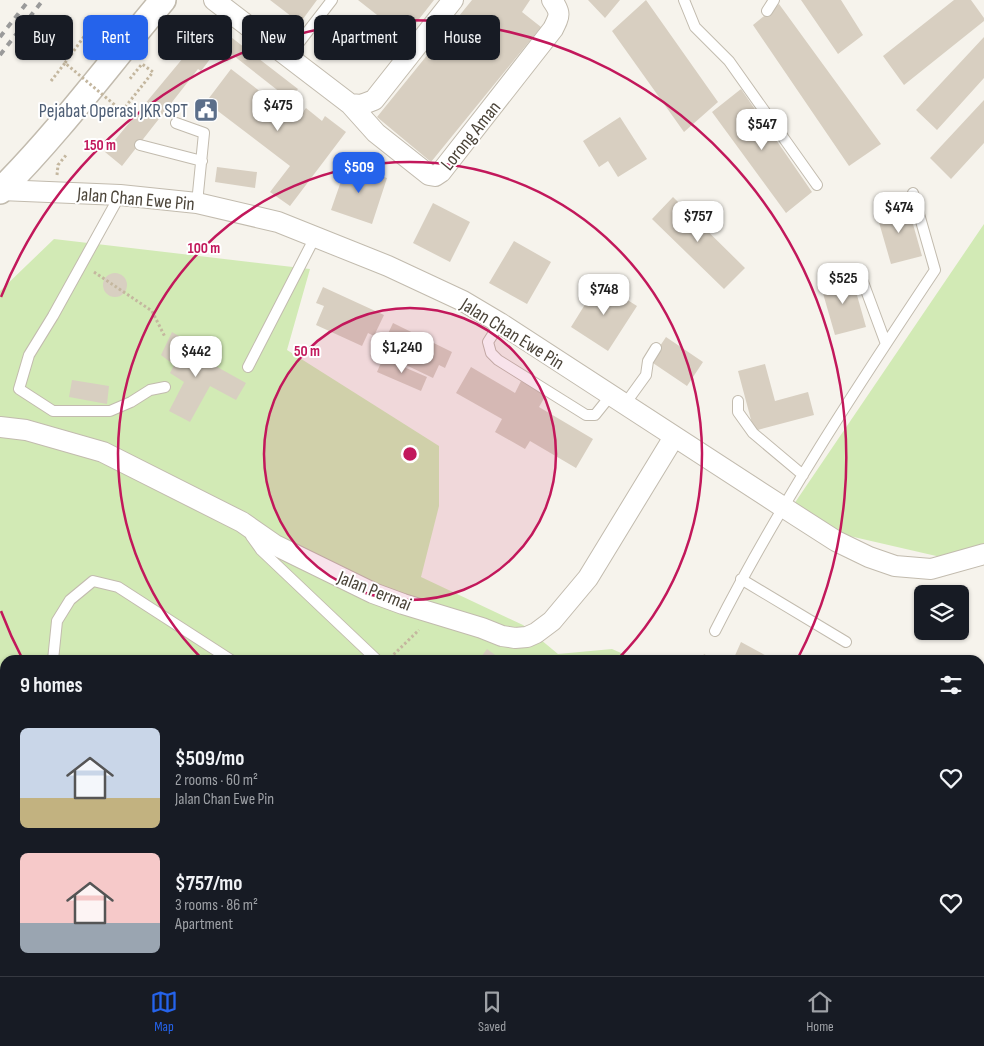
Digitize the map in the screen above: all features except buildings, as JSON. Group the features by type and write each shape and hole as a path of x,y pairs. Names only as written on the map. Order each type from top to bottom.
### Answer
{"street":[{"path":"1,191 64,121 163,0"},
{"path":"292,60 350,104 361,105 374,100 453,0"},
{"name":"Lorong Aman","path":"350,104 376,134 429,175 435,176 441,172 474,132 553,29 559,17 559,10 552,0"},
{"path":"218,1 242,20"},
{"name":"Jalan Chan Ewe Pin","path":"1,191 120,195 197,203 278,222 388,266 463,301 500,323 783,507 844,545 869,557 895,566 931,569 984,554"},
{"name":"Jalan Permai","path":"0,427 26,430 103,452 242,522 275,545 373,593 502,636 528,637 552,621 588,578 674,437"}],"lane":[{"path":"304,36 332,0"},
{"path":"684,0 695,27 729,61 817,185"},
{"path":"767,11 774,0"},
{"path":"176,123 204,133 197,203"},
{"path":"140,145 202,161"},
{"path":"715,631 741,580 783,507 935,270 913,193"},
{"path":"120,195 53,316 29,355 19,389 53,410 110,411 131,402 150,390 165,387"},
{"path":"248,367 315,237"},
{"path":"863,282 886,344"},
{"path":"500,323 488,342 491,353 498,360 586,415 594,414 618,400 646,375 648,361 656,348"},
{"path":"738,401 738,412 753,433 803,475"},
{"path":"242,522 261,550 372,655"},
{"path":"741,580 846,642"},
{"path":"54,655 57,621 70,600 93,581 118,587 223,655"}],"path":[{"path":"50,81 83,39"},
{"path":"65,64 122,111 152,72 142,64 124,85"},
{"path":"106,107 112,100"},
{"path":"65,192 57,177 58,165 70,151"},
{"path":"83,262 93,271 152,311 165,337"},
{"path":"393,655 436,614"}],"green space":[{"path":"984,224 984,546 945,558 845,535 794,504"},
{"path":"54,239 310,269 287,350 439,446 439,506 421,577 523,625 558,654 612,649 626,655 0,655 0,291"}],"railway":[{"path":"0,37 29,0"},
{"path":"0,55 43,0"}],"place":[{"name":"Pejabat Operasi JKR SPT","path":"206,110"}]}
